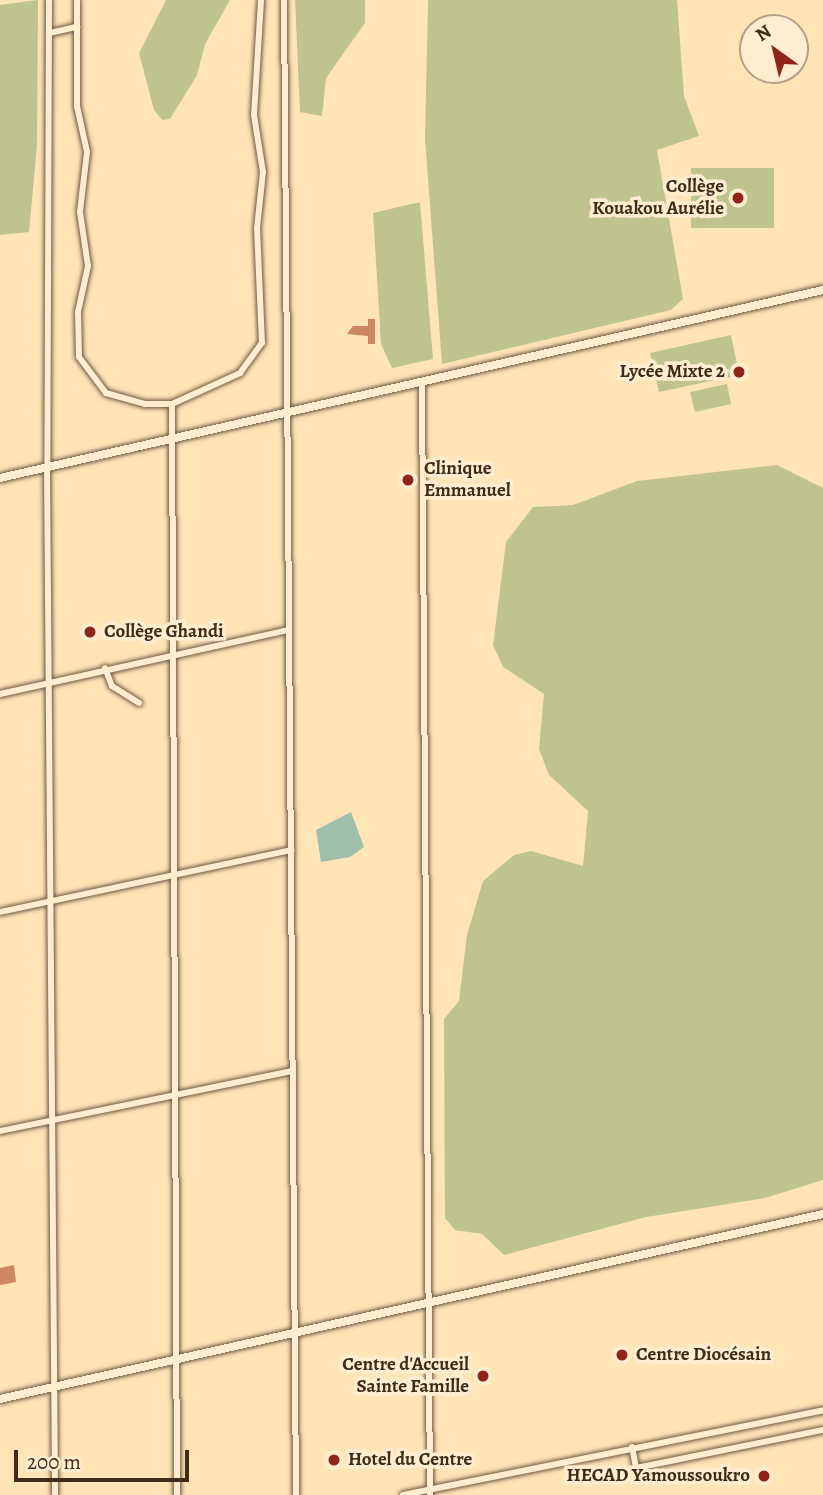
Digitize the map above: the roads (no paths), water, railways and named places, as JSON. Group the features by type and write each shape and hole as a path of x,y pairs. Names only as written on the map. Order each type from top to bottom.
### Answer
{"street":[{"path":"49,0 47,468 53,900 55,1495"},
{"path":"77,0 77,106 87,152 80,212 88,266 78,312 79,358 106,393 145,404 172,404 240,373 262,343 257,216 263,172 254,115 261,0"},
{"path":"284,0 290,413 292,1334 296,1495"},
{"path":"50,33 77,27"},
{"path":"0,478 823,290"},
{"path":"422,383 431,1302 430,1492"},
{"path":"172,404 170,654 177,1495"},
{"path":"0,694 50,680 289,630"},
{"path":"105,668 112,686 139,704"},
{"path":"0,912 291,850"},
{"path":"0,1131 293,1071"},
{"path":"0,1399 823,1214"},
{"path":"403,1495 430,1492 632,1447 823,1410"},
{"path":"632,1447 636,1468 823,1430"}],"place":[{"name":"Collège Kouakou Aurélie","path":"738,198"},
{"name":"Lycée Mixte 2","path":"739,372"},
{"name":"Clinique Emmanuel","path":"408,480"},
{"name":"Collège Ghandi","path":"90,632"},
{"name":"Centre Diocésain","path":"622,1355"},
{"name":"Centre d'Accueil Sainte Famille","path":"483,1376"},
{"name":"Hotel du Centre","path":"334,1460"},
{"name":"HECAD Yamoussoukro","path":"764,1476"}]}
